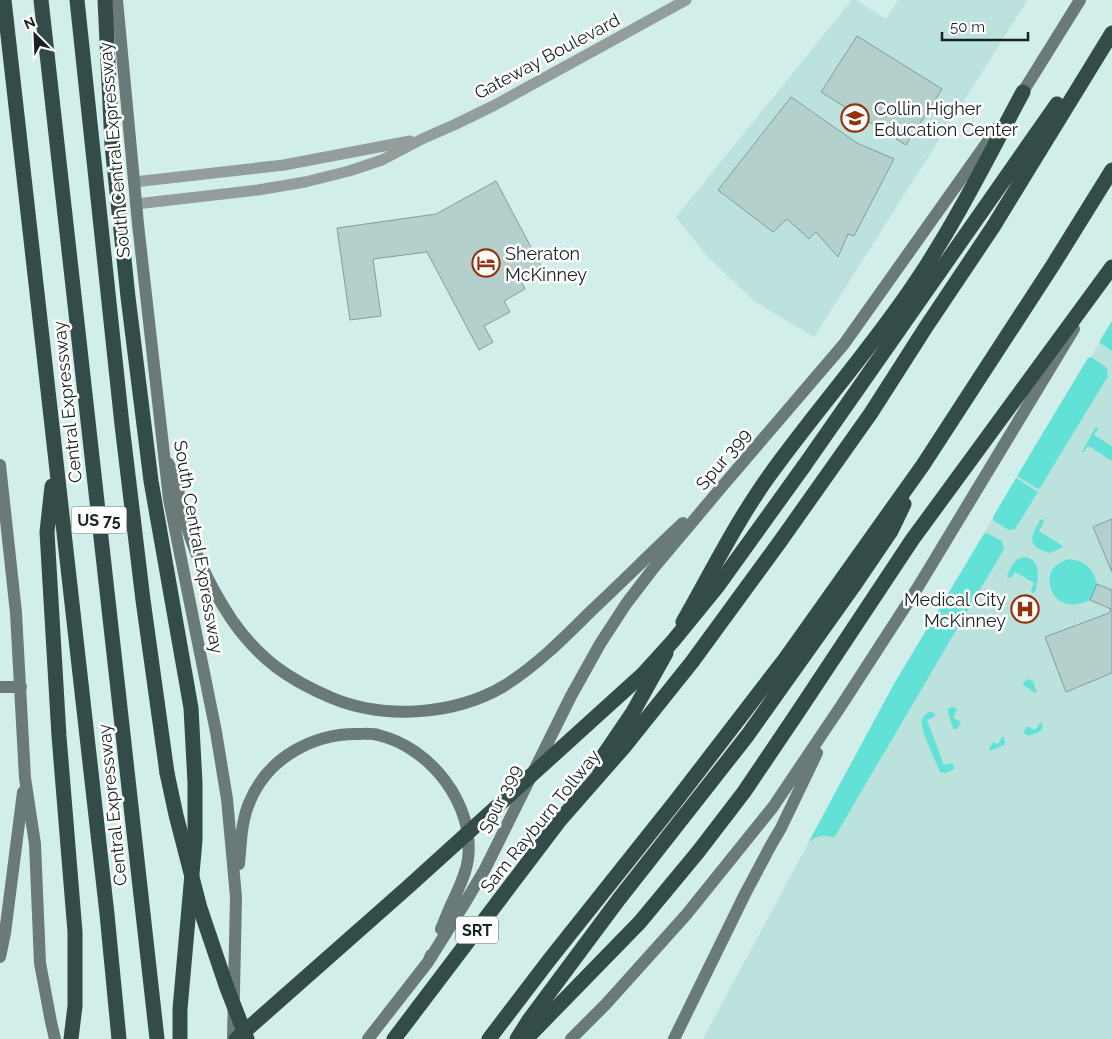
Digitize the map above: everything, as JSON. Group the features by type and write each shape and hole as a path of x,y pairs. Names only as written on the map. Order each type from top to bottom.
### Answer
{"highway":[{"name":"Central Expressway","path":"0,0 5,8 107,914 119,1039"},
{"name":"Central Expressway","path":"41,0 157,1039"},
{"path":"78,0 123,434 143,600 167,772 176,816 200,908 227,988 247,1039"},
{"path":"86,75 88,0"},
{"path":"105,0 112,145 128,297 151,481 191,708 195,783 195,840 180,1009 180,1039"},
{"path":"234,1039 408,887 643,674 673,641 717,587 1066,92 1100,53 1112,34"},
{"name":"Sam Rayburn Tollway","path":"394,1039 560,820 624,747 692,662 779,543 871,412 993,227 1100,53"},
{"path":"560,820 633,712 733,534 768,478 785,453 874,340 918,278 954,218 1023,92"},
{"path":"490,1039 784,659 923,465 1053,266 1112,170"},
{"path":"526,1039 640,922 698,852 744,792 912,540 1112,267"},
{"path":"55,457 47,532 59,736 74,932 75,1006 71,1039"},
{"path":"517,1039 619,899 747,736 847,595 891,531 923,465"}],"main road":[{"name":"South Central Expressway","path":"117,0 136,204 169,500 216,732 227,799 236,897 234,1039"},
{"path":"1078,4 1089,0"},
{"name":"Spur 399","path":"428,962 485,869 571,696 600,644 626,604 720,489 844,344 1023,92 1078,4"},
{"path":"571,1039 606,1004 711,886 773,806 918,587 1112,267"},
{"path":"163,453 175,477 182,510 201,564 233,622 254,648 280,671 309,688 344,703 378,710 408,712 440,709 470,701 502,687 527,670 560,642 720,489"},
{"path":"0,465 16,613 25,778 35,844 40,963 55,1039"},
{"path":"0,687 21,686"},
{"path":"674,1039 841,706"},
{"path":"236,897 242,833 250,800 262,780 278,762 298,748 320,739 345,734 377,734 403,744 436,769 450,786 467,828 468,858 463,881 428,962 368,1039"},
{"path":"0,957 5,933 25,778"}],"street":[{"name":"Gateway Boulevard","path":"136,204 258,190 305,182 382,160 493,106 686,0"},
{"name":"Gateway Boulevard","path":"134,182 284,165 422,139"}],"shaded area":[{"name":"Collin Higher Education Center","path":"852,0 856,0 886,19 898,0 1027,1 814,337 754,301 706,255 676,217"},
{"name":"Medical City McKinney","path":"1112,321 1112,1039 703,1039 894,684 1088,358 1091,357"},
{"path":"1112,321 1112,351 1099,342"},
{"path":"1091,357 1107,368 1108,376 1038,489 1017,476 1088,358"},
{"path":"1097,427 1098,429 1094,435 1112,446 1112,461 1088,446 1082,452"},
{"path":"1016,478 1038,492 1015,529 1009,530 994,521 993,517"},
{"path":"1043,519 1044,522 1039,531 1063,546 1050,553 1037,547 1032,541 1040,520"},
{"path":"987,533 1002,541 1004,549 834,838 821,836 814,838 808,843 894,684 984,534"},
{"path":"1022,557 1033,561 1038,570 1035,592 1032,593 1031,590 1034,583 1015,572 1011,578 1007,577 1012,565"},
{"path":"1068,559 1083,563 1093,573 1097,585 1090,600 1070,605 1061,602 1052,592 1049,580 1050,574 1058,564"},
{"path":"1027,679 1033,681 1037,693 1023,685"},
{"path":"952,707 957,710 953,718 961,722 957,729 953,729 948,713 948,709"},
{"path":"929,712 935,714 934,717 927,720 944,765 950,763 954,765 954,769 945,773 940,772 923,731 922,719"},
{"path":"1042,723 1041,731 1028,736 1023,733 1027,726 1035,730"},
{"path":"1002,737 1004,737 1005,741 1004,745 990,751 993,742 998,744"}],"building":[{"path":"857,36 942,89 906,145 821,92"},
{"path":"791,97 857,143 894,159 854,236 848,234 838,257 816,232 809,239 787,219 773,232 718,190"},
{"name":"Sheraton McKinney","path":"496,181 542,268 520,279 525,289 504,301 510,312 484,326 493,342 479,350 427,252 373,259 381,316 350,320 337,228 436,214"},
{"path":"1112,519 1112,572 1093,527"},
{"path":"1097,584 1112,590 1112,673 1066,692 1045,637 1109,613 1111,609 1090,600"}],"place":[{"name":"Collin Higher Education Center","path":"855,118"},
{"name":"Sheraton McKinney","path":"486,263"},
{"name":"Medical City McKinney","path":"1025,609"}]}
